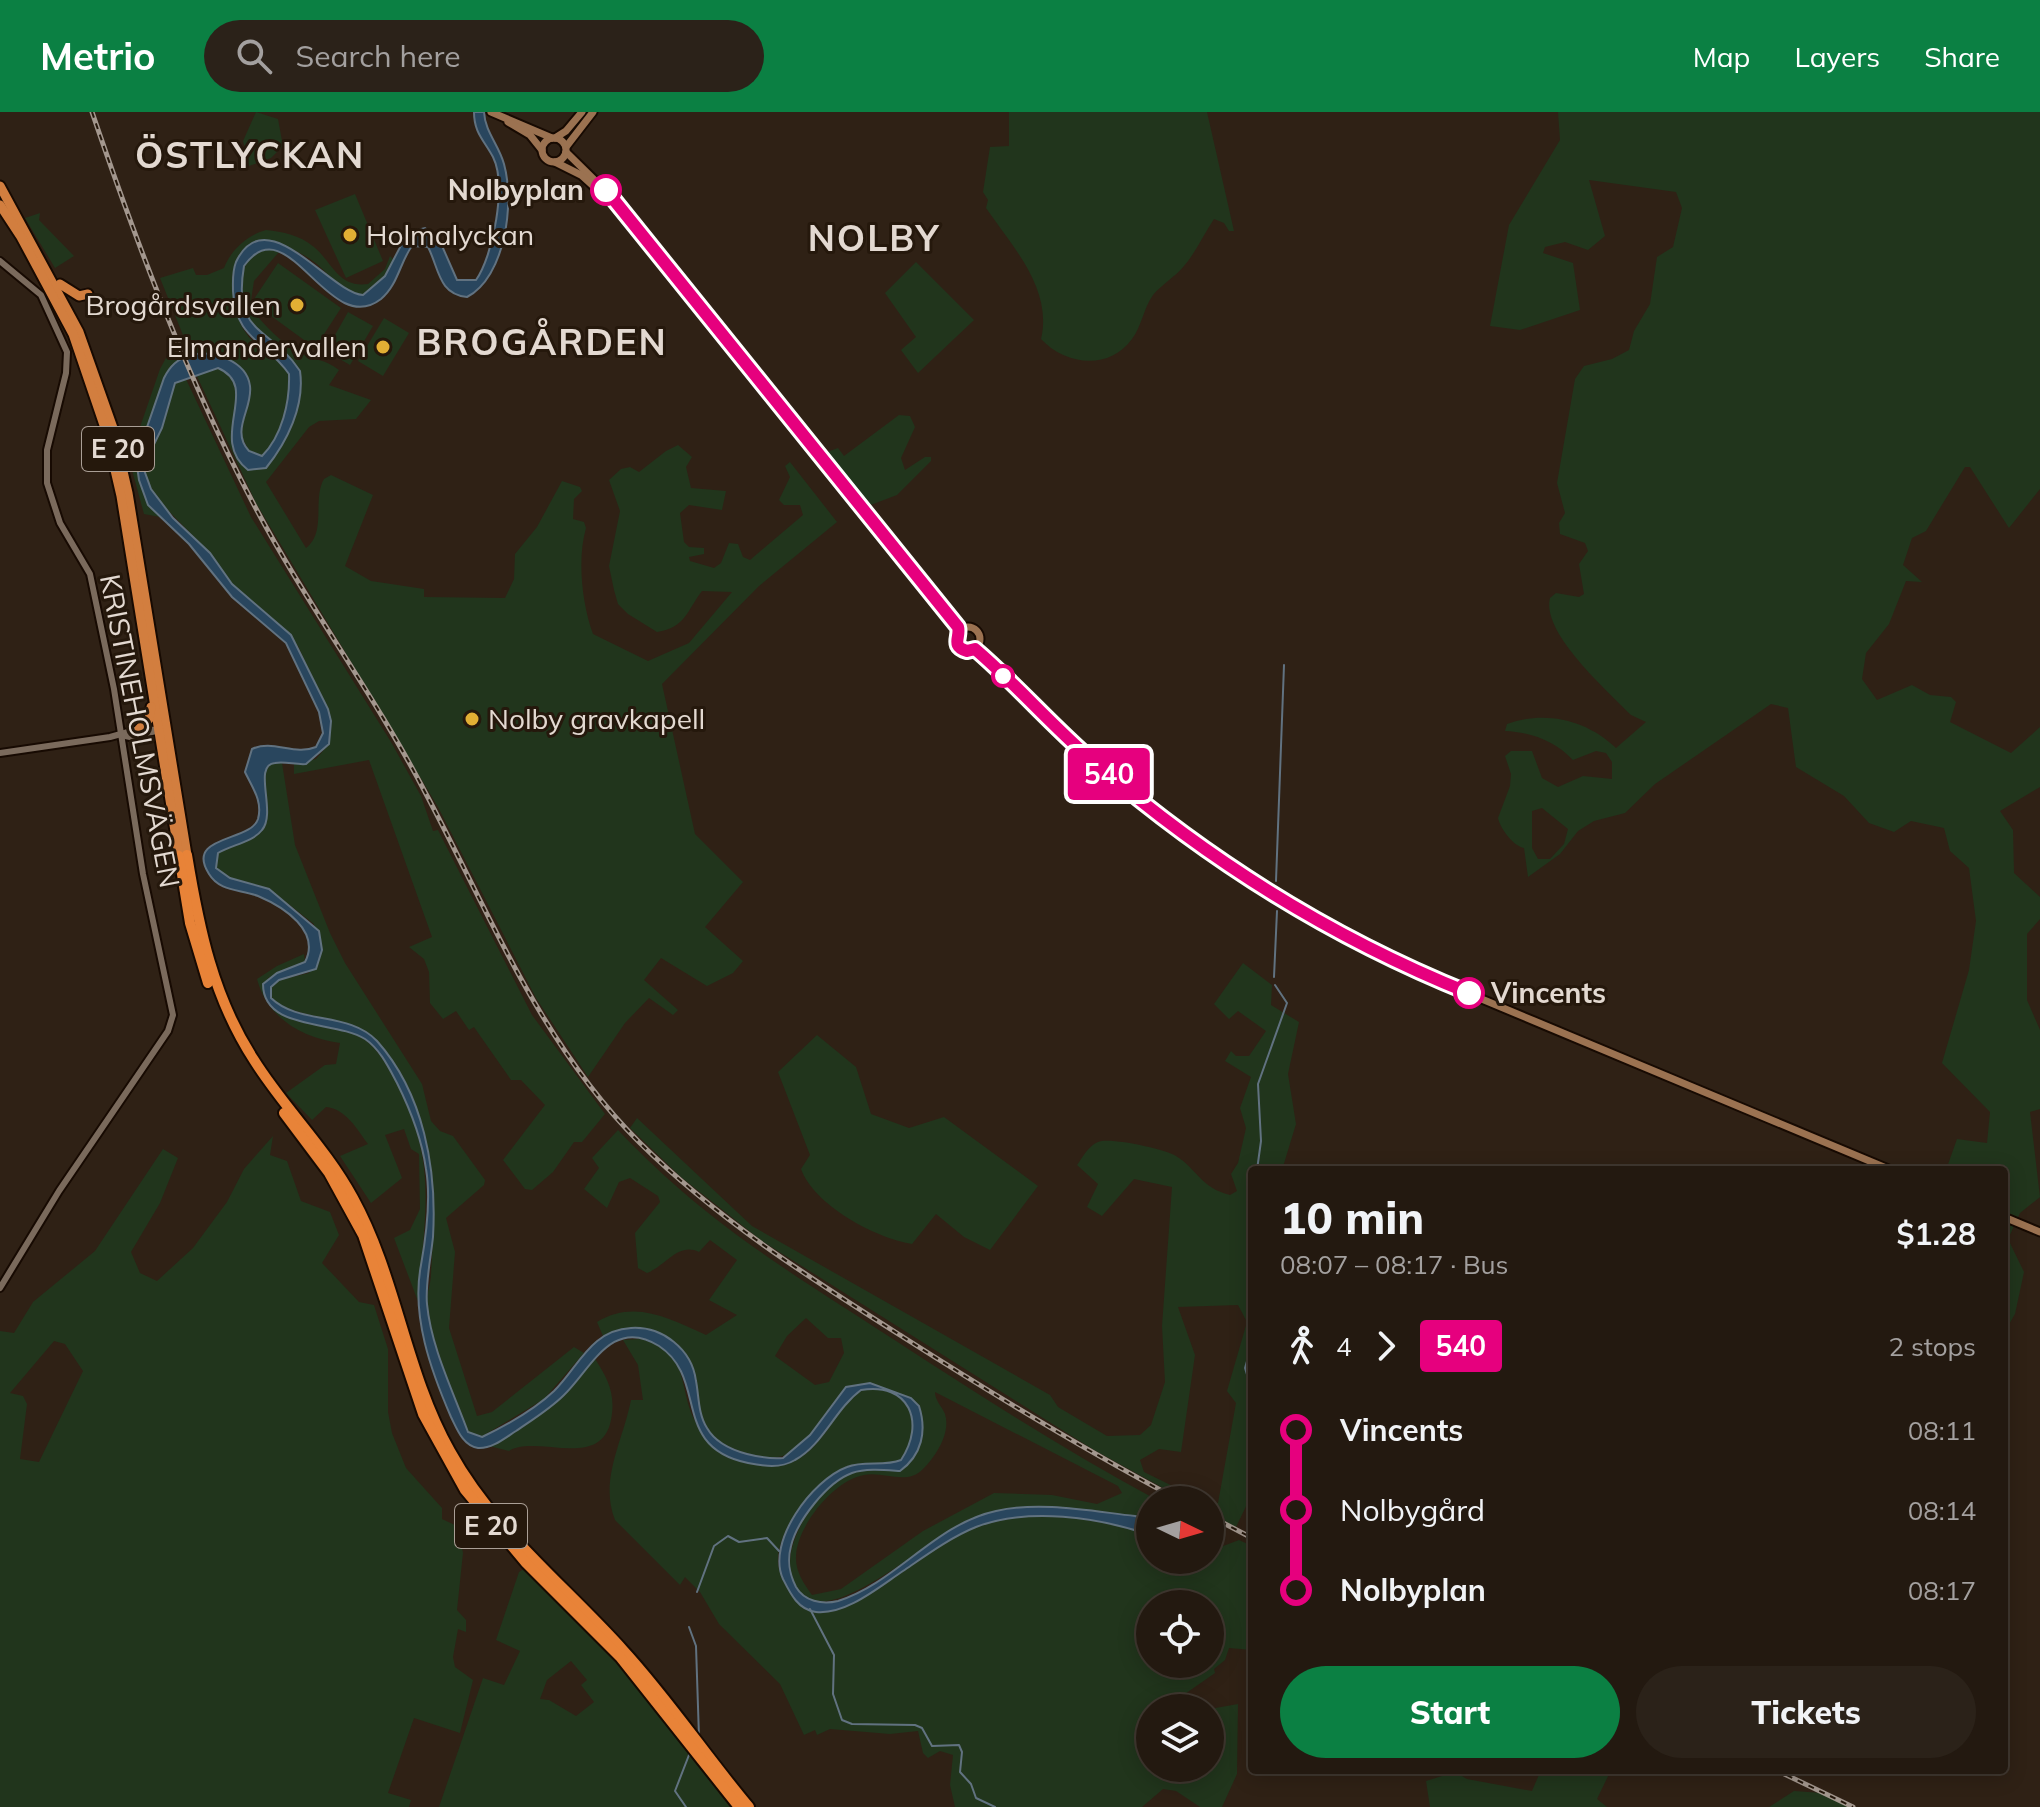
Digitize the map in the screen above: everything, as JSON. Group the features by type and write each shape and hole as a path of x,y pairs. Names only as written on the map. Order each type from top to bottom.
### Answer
{"highway":[{"name":"E 20","path":"0,186 52,276 79,332 113,428 125,480 198,954 216,1003 247,1061 329,1173 358,1223 377,1267 419,1403 455,1476 487,1521 620,1657 739,1807"},
{"name":"E 20","path":"0,205 21,237 73,334 106,431 121,496 153,700 162,729"},
{"path":"52,276 84,295 74,304 79,332"},
{"path":"139,729 149,719 153,700"},
{"name":"E 20","path":"183,856 199,927 223,1001 253,1059 334,1167 371,1232 384,1264 423,1392 461,1471 526,1553 627,1653 749,1807"}],"main road":[{"path":"492,112 553,138 628,213 859,507"},
{"path":"492,112 530,135 546,159 581,175 613,204 960,630"},
{"path":"542,150 545,142 566,131 582,112"},
{"path":"555,162 593,112"},
{"path":"970,627 978,632 980,642 975,649 967,651 958,646 956,638 960,630 970,627"},
{"path":"975,649 1050,723 1131,793 1222,861 1329,926 1441,982 1881,1166"},
{"path":"2008,1219 2040,1232"}],"street":[{"name":"KRISTINEHOLMSVÄGEN","path":"0,261 41,295 67,352 66,373 47,450 47,483 60,523 90,574 121,735 143,874 173,1005 168,1031 59,1191 0,1288"},
{"path":"0,753 121,735 139,729 162,729"},
{"path":"121,735 130,737 162,729"}],"green space":[{"path":"256,112 278,119 283,146 271,158 249,166 243,141"},
{"path":"1009,112 1207,112 1234,231 1229,231 1224,223 1214,219 1184,266 1153,295 1132,339 1111,356 1087,361 1074,359 1051,348 1041,339 1043,321 1036,286 1018,253 986,208 988,200 983,192 990,147 1009,146"},
{"path":"1558,112 2040,112 2040,489 2009,528 1970,467 1965,467 1926,531 1912,538 1903,565 1922,582 1906,581 1889,624 1866,653 1862,679 1877,700 1912,685 1930,695 1951,697 1956,702 1950,722 2011,753 2040,727 2040,787 2000,811 2013,830 2014,873 2040,897 2040,919 2027,934 2027,1000 2040,1030 2040,1109 2030,1112 2040,1197 2020,1213 2008,1239 2008,1166 1947,1166 1957,1139 1987,1143 1990,1112 1942,1063 1969,970 1976,921 1969,868 1950,851 1944,828 1911,821 1894,832 1869,823 1844,796 1796,767 1788,708 1771,704 1655,784 1625,813 1594,821 1578,831 1560,854 1528,877 1524,848 1511,840 1499,822 1510,786 1511,774 1505,756 1511,751 1532,751 1542,778 1558,787 1583,776 1612,779 1612,762 1606,753 1596,751 1573,760 1542,739 1505,731 1507,724 1536,718 1565,720 1592,730 1616,748 1646,722 1631,715 1578,661 1556,628 1550,612 1550,598 1556,593 1579,597 1584,594 1579,564 1588,551 1585,543 1560,534 1559,523 1565,513 1557,483 1575,379 1584,366 1612,359 1629,350 1634,331 1650,304 1657,257 1673,247 1682,208 1676,192 1589,180 1605,236 1588,250 1565,242 1545,247 1543,253 1573,263 1580,310 1520,330 1490,326 1509,225 1560,140","holes":["1542,808 1568,829 1564,844 1550,859 1538,859 1532,848 1532,811"]},
{"name":"Holmalyckan","path":"355,194 383,261 346,278 315,210"},
{"path":"40,213 39,220 74,256 55,268 25,218"},
{"path":"266,230 303,240 321,253 343,278 358,284 368,284 385,269 390,256 394,260 385,276 363,295 337,284 303,255 266,242 258,241 232,275 239,321 249,337 289,374 283,418 275,438 262,456 249,451 241,435 250,385 224,357 191,355 160,278 193,268 196,275 207,275 224,268 240,244"},
{"path":"269,248 279,252 254,281 250,307 291,348 339,370 329,385 371,400 356,419 319,421 309,427 266,482 306,548 316,533 319,496 324,479 331,475 373,495 345,566 371,581 424,589 424,597 505,598 514,579 515,554 537,527 562,481 580,487 582,491 574,499 573,519 584,522 586,528 582,581 593,634 648,661 689,643 732,592 702,591 680,622 657,632 618,604 609,566 620,511 609,480 621,469 630,467 639,472 678,445 692,457 686,467 691,488 726,491 722,510 689,505 680,513 684,542 689,547 704,548 704,554 689,557 690,561 714,568 721,563 729,543 738,544 743,557 750,560 803,515 800,505 784,505 779,500 790,477 785,466 790,462 837,522 759,586 662,684 695,834 743,882 705,927 743,961 733,973 707,986 661,958 644,980 678,1010 673,1015 649,998 625,1023 588,1077 536,998 438,807 256,503 196,374 217,368 234,383 233,452 266,468 289,433 301,380 258,332 244,305 242,290 246,263 255,253"},
{"path":"916,262 974,320 918,373 901,350 916,337 885,293"},
{"name":"Brogårdsvallen","path":"278,263 341,308 315,348 252,302"},
{"path":"348,312 373,326 350,365 326,351"},
{"name":"Elmandervallen","path":"384,318 409,333 383,376 358,361"},
{"path":"176,354 178,360 164,378 136,459 148,505 160,517 144,514 129,459 160,369 166,358"},
{"path":"185,377 251,517 391,742 421,796 433,831 438,830 532,1015 605,1114 582,1142 574,1142 553,1172 532,1190 525,1189 503,1160 545,1105 521,1080 511,1080 474,1027 469,1030 456,1011 443,1019 430,1003 429,972 424,959 409,947 432,937 369,760 294,774 294,764 316,759 329,744 321,696 298,646 232,584 210,553 158,500 145,476 145,457 158,438 175,383"},
{"path":"899,415 910,416 915,427 901,458 905,470 925,457 931,457 931,461 897,495 868,506 827,452 838,448 844,456"},
{"path":"272,762 282,763 295,845 345,963 422,1084 431,1121 440,1131 453,1136 485,1180 484,1185 446,1218 455,1252 449,1328 477,1416 492,1412 574,1347 584,1353 544,1399 481,1437 468,1432 433,1337 427,1300 431,1278 432,1185 419,1123 401,1077 383,1048 364,1033 335,1021 292,1010 271,998 271,986 279,980 309,973 314,924 269,889 230,878 216,869 218,853 256,833 266,821 263,774"},
{"path":"304,954 305,962 268,978 266,1000 257,979"},
{"path":"1243,963 1272,985 1271,1005 1299,1022 1288,1074 1296,1124 1283,1166 1248,1166 1248,1502 1236,1527 1224,1521 1224,1486 1221,1486 1236,1403 1227,1391 1247,1322 1238,1305 1178,1307 1195,1355 1181,1452 1159,1449 1140,1460 1144,1472 1172,1486 1160,1486 1094,1450 762,1241 682,1178 630,1128 637,1118 752,1226 1050,1395 1058,1407 1107,1436 1140,1435 1151,1425 1165,1382 1162,1326 1172,1187 1134,1179 1102,1216 1087,1207 1098,1184 1077,1165 1098,1142 1125,1142 1170,1153 1212,1188 1230,1195 1237,1191 1231,1174 1238,1163 1246,1128 1240,1108 1251,1077 1225,1061 1231,1051 1236,1056 1249,1056 1266,1031 1238,1011 1229,1019 1214,1004"},
{"path":"268,1003 284,1016 363,1038 378,1052 393,1076 418,1136 426,1188 419,1304 394,1238 410,1230 420,1209 419,1154 411,1149 404,1129 385,1135 402,1178 371,1203 340,1156 368,1144 355,1126 339,1112 326,1107 312,1120 286,1093 325,1065 336,1064 340,1043 299,1031 277,1015"},
{"path":"817,1035 856,1067 871,1114 909,1128 944,1117 1038,1186 990,1250 964,1237 936,1214 912,1244 897,1241 848,1218 832,1207 808,1182 801,1169 810,1155 778,1072"},
{"path":"618,1130 683,1192 749,1244 958,1381 1136,1488 1136,1517 1071,1508 992,1512 948,1533 849,1594 827,1601 806,1599 794,1582 790,1568 791,1552 804,1520 826,1491 852,1473 869,1469 900,1471 922,1438 911,1398 870,1383 833,1407 803,1444 782,1456 750,1454 717,1439 702,1418 695,1377 689,1362 671,1340 646,1330 632,1329 603,1336 597,1322 611,1315 639,1312 666,1318 706,1335 737,1315 709,1300 737,1260 710,1240 699,1252 678,1252 647,1273 638,1268 635,1233 660,1202 658,1196 630,1178 619,1182 607,1208 584,1189 599,1168 592,1158","holes":["806,1318 828,1338 841,1338 844,1353 829,1382 815,1385 775,1356 787,1336","935,1392 1118,1486 1122,1493 1097,1504 1052,1495 994,1493 923,1531 841,1589 812,1595 797,1567 796,1556 803,1531 819,1506 841,1486 864,1475 910,1477 933,1458 946,1429 945,1414"]},
{"path":"273,1136 270,1155 287,1161 301,1201 330,1212 339,1235 322,1263 359,1302 374,1305 388,1349 388,1412 392,1433 406,1468 442,1508 442,1519 457,1526 463,1553 457,1610 466,1620 466,1632 458,1629 453,1657 455,1667 473,1680 460,1733 414,1718 388,1793 411,1800 409,1807 0,1807 0,1331 14,1333 33,1302 95,1251 163,1149 178,1158 160,1203 131,1252 140,1273 157,1281 193,1248 227,1202 244,1169","holes":["54,1341 65,1344 83,1371 39,1462 20,1459 27,1404 23,1396 10,1393"]},
{"path":"2008,1239 2024,1272 2015,1314 2008,1326"},
{"path":"639,1339 666,1350 679,1369 689,1406 701,1431 721,1451 746,1462 773,1465 799,1458 809,1451 851,1398 861,1390 891,1392 909,1408 912,1432 901,1460 853,1465 834,1474 809,1497 788,1527 778,1559 780,1572 804,1609 831,1611 844,1606 959,1534 996,1521 1061,1517 1136,1531 1136,1574 1224,1574 1224,1546 1239,1540 1248,1544 1248,1650 1229,1648 1224,1661 1224,1590 1136,1590 1136,1678 1208,1678 1185,1694 1136,1694 1136,1782 1224,1782 1224,1706 1238,1704 1237,1774 1222,1807 1200,1807 1176,1791 1163,1789 1142,1807 955,1807 950,1785 953,1755 940,1751 928,1758 923,1753 918,1731 890,1734 830,1729 817,1735 815,1730 804,1735 780,1684 719,1624 700,1592 685,1577 680,1585 615,1520 610,1490 614,1460 631,1400 643,1400 638,1365 623,1340"},
{"path":"594,1357 612,1394 611,1420 605,1435 595,1444 581,1448 521,1447 509,1451 489,1446 552,1405"},
{"path":"524,1569 616,1661 730,1807 439,1807 483,1678 504,1685 520,1651 496,1640 519,1572","holes":["571,1661 587,1680 581,1685 594,1702 576,1716 549,1700 540,1699 547,1680"]},
{"path":"1458,1774 1467,1779 1532,1791 1539,1774 1609,1774 1597,1799 1607,1807 1430,1807 1426,1781"},
{"path":"1794,1791 1822,1793 1848,1807 1769,1807"}],"water":[{"path":"474,112 484,112 504,164 508,199 504,238 498,257 480,287 467,297 450,291 441,279 428,247 412,246 387,293 362,307 343,302 293,260 277,251 260,251 244,266 243,305 256,328 277,345 300,371 297,410 281,447 266,468 248,470 237,457 232,443 235,387 230,377 218,368 175,383 162,428 143,467 151,489 173,518 210,553 232,584 291,635 328,709 331,721 329,744 306,764 275,763 268,766 265,772 267,812 262,830 253,838 218,853 216,868 230,878 269,889 319,931 322,950 316,969 279,980 271,987 271,998 295,1012 339,1021 366,1032 377,1041 406,1084 424,1133 433,1185 433,1237 427,1280 429,1320 468,1432 482,1437 520,1417 554,1391 596,1342 617,1330 643,1328 664,1335 682,1350 693,1369 700,1411 707,1428 724,1445 747,1454 783,1458 810,1435 846,1387 870,1383 911,1398 919,1406 921,1442 907,1465 900,1471 863,1470 842,1478 823,1493 800,1525 791,1546 789,1567 799,1592 809,1599 832,1602 859,1592 954,1528 996,1511 1047,1507 1135,1516 1136,1531 1108,1523 1063,1517 1018,1517 996,1521 948,1541 850,1605 816,1612 799,1604 783,1579 779,1564 781,1548 787,1531 807,1498 834,1474 854,1465 901,1460 912,1432 912,1419 901,1399 891,1392 861,1390 813,1445 789,1463 772,1466 748,1463 724,1455 708,1443 699,1428 683,1376 674,1360 659,1346 643,1338 628,1337 615,1341 604,1350 553,1405 493,1445 478,1448 468,1444 451,1417 436,1381 421,1323 419,1284 428,1192 422,1147 406,1103 384,1059 365,1039 287,1017 275,1010 266,999 263,984 277,973 305,962 309,951 304,930 289,914 268,901 219,884 209,874 204,861 205,852 212,846 244,832 258,819 258,800 245,772 252,749 260,746 300,750 316,747 323,733 319,712 286,643 232,597 189,544 148,505 136,459 166,374 178,361 199,354 227,359 247,377 250,395 242,435 249,451 262,456 275,439 286,407 289,374 239,320 233,291 234,269 249,245 264,240 281,244 349,290 363,295 385,276 408,232 425,228 439,239 457,280 476,280 493,238 499,185 493,157 474,119"}],"waterway":[{"path":"1276,881 1284,665"},
{"path":"1274,977 1277,911"},
{"path":"1258,1166 1261,1141 1258,1084 1287,1003 1275,985"},
{"path":"1248,1358 1245,1368 1248,1378"},
{"path":"697,1592 714,1546 728,1536 739,1542 767,1538 779,1551"},
{"path":"810,1609 834,1655 833,1694 842,1720 852,1724 915,1725 922,1728 932,1746 959,1745 962,1752 960,1772 971,1784 976,1798 995,1807"},
{"path":"689,1627 696,1646 699,1737"},
{"path":"686,1807 675,1791 689,1755"}],"railway":[{"path":"92,112 164,310 206,407 252,501 405,755 519,976 573,1063 604,1104 639,1142 700,1197 799,1270 1006,1401 1153,1486"},
{"path":"1224,1523 1248,1536"},
{"path":"1784,1774 1853,1807"}],"bus line":[{"name":"540","path":"606,190 628,213 793,418 913,575 958,627 956,644 959,648 967,651 975,649 1092,760 1222,861 1344,934 1401,964 1469,993"}],"place":[{"name":"Nolbyplan","path":"606,190"},
{"name":"Holmalyckan","path":"350,235"},
{"name":"Brogårdsvallen","path":"297,305"},
{"name":"Elmandervallen","path":"383,347"},
{"name":"Nolby gravkapell","path":"472,719"},
{"name":"Vincents","path":"1469,993"}],"district":[{"name":"ÖSTLYCKAN","path":"250,155"},
{"name":"NOLBY","path":"874,238"},
{"name":"BROGÅRDEN","path":"542,342"}]}
